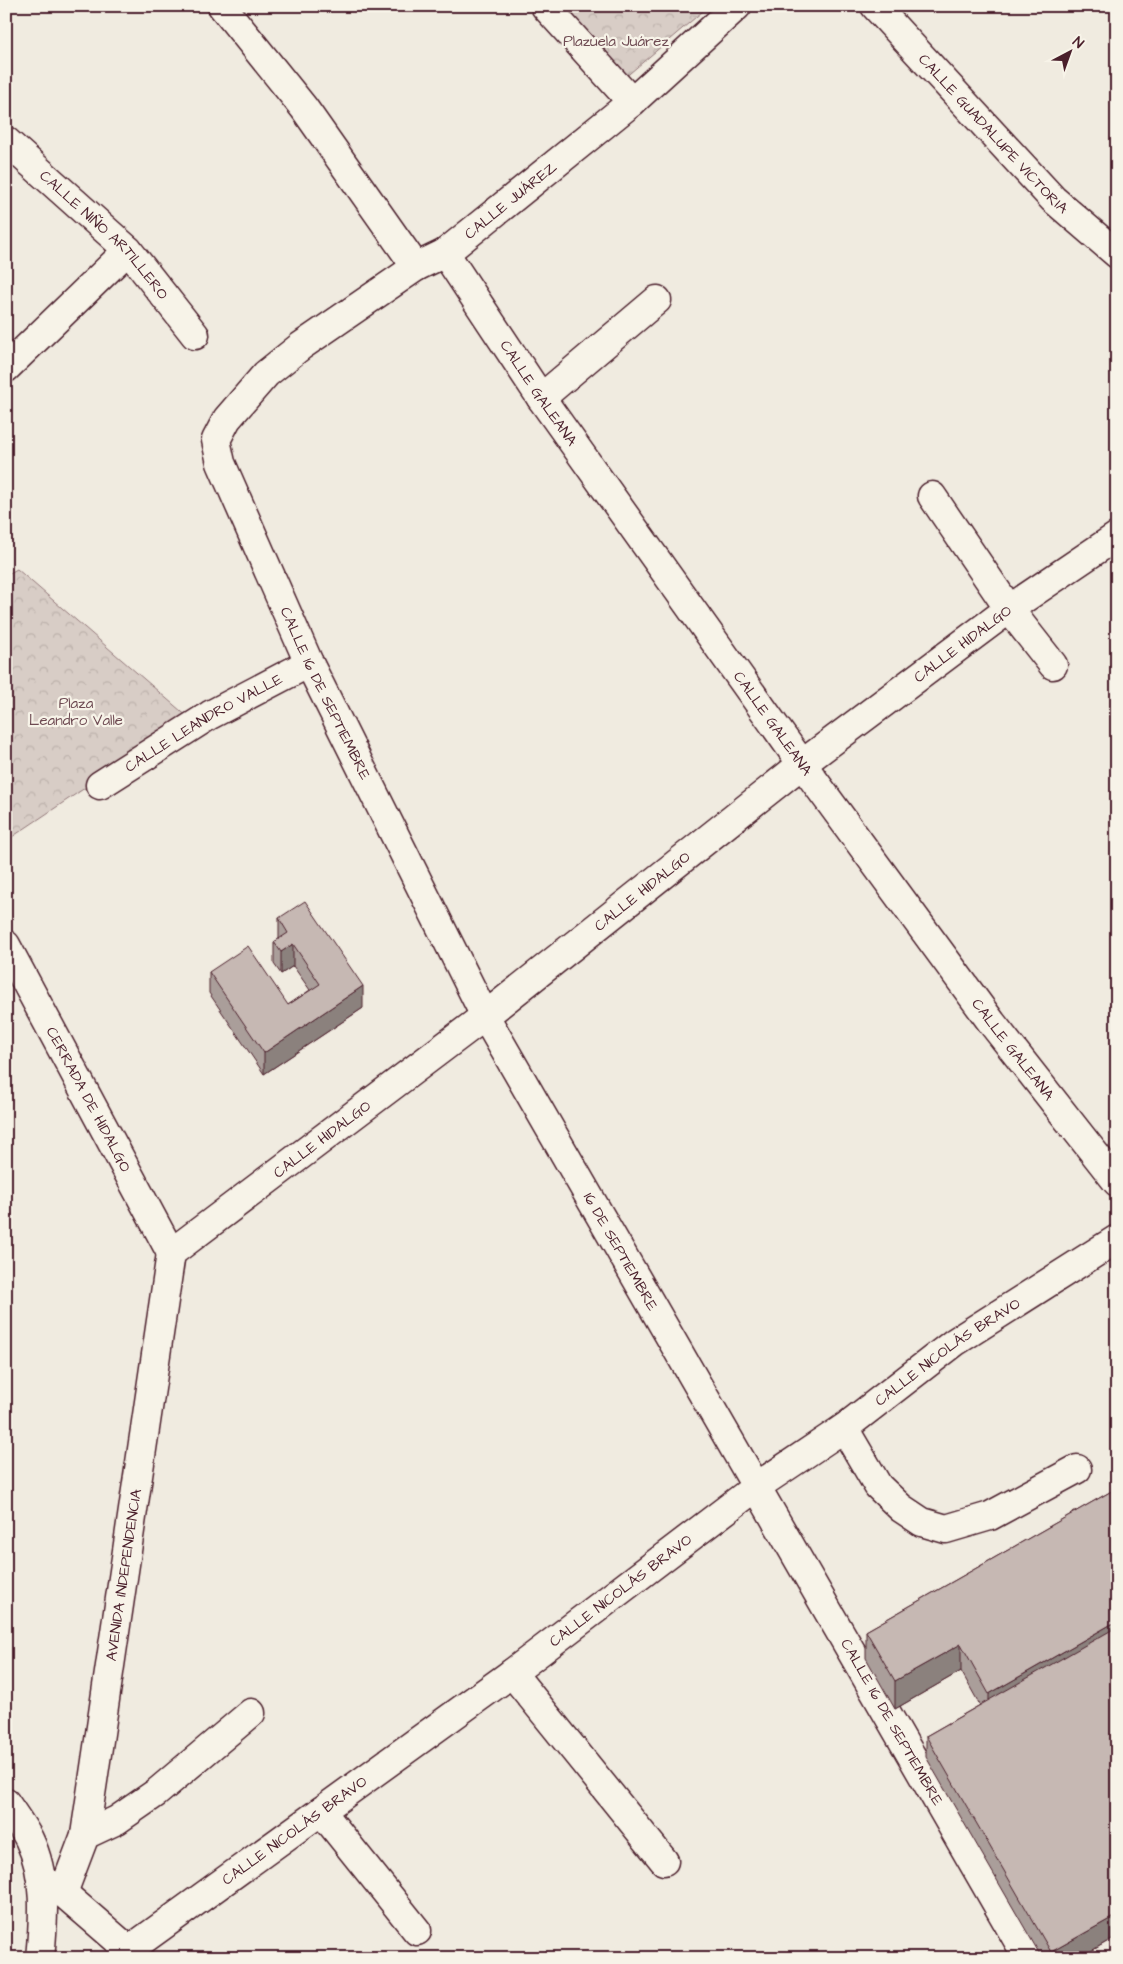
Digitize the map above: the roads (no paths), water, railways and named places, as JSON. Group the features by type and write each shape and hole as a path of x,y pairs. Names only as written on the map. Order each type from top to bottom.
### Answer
{"street":[{"path":"222,6 304,108 416,267"},
{"path":"545,6 632,102"},
{"name":"CALLE JUÁREZ","path":"266,374 301,346 416,267 445,253 632,102 737,6"},
{"name":"CALLE GUADALUPE VICTORIA","path":"875,6 1053,200 1117,254"},
{"name":"CALLE NIÑO ARTILLERO","path":"6,141 128,250 195,335"},
{"path":"6,368 128,250"},
{"name":"CALLE GALEANA","path":"445,253 541,398 802,764 992,1023 1117,1182"},
{"path":"541,398 657,300"},
{"name":"CALLE 16 DE SEPTIEMBRE","path":"266,374 227,419 216,440 221,463 309,663 485,1016"},
{"path":"932,496 1010,609 1053,665"},
{"name":"CALLE HIDALGO","path":"171,1253 485,1016 802,764 1010,609 1117,536"},
{"name":"CALLE LEANDRO VALLE","path":"100,785 210,715 309,663"},
{"name":"CERRADA DE HIDALGO","path":"6,945 171,1253"},
{"name":"16 DE SEPTIEMBRE","path":"485,1016 756,1487"},
{"name":"CALLE NICOLÁS BRAVO","path":"132,1954 321,1811 512,1673 756,1487 844,1428 955,1342 1117,1239"},
{"name":"AVENIDA INDEPENDENCIA","path":"40,1958 43,1929 53,1886 84,1835 171,1253"},
{"path":"844,1428 878,1486 901,1508 922,1522 946,1529 990,1516 1077,1469"},
{"name":"CALLE 16 DE SEPTIEMBRE","path":"756,1487 1028,1958"},
{"path":"512,1673 664,1861"},
{"path":"84,1835 117,1820 156,1793 251,1713"},
{"name":"AVENIDA INDEPENDENCIA","path":"6,1803 30,1840 53,1886"},
{"path":"321,1811 417,1931"},
{"path":"53,1886 132,1954"}],"park label":[{"name":"Plazuela Juárez","path":"616,41"},
{"name":"Plaza Leandro Valle","path":"76,712"}]}
